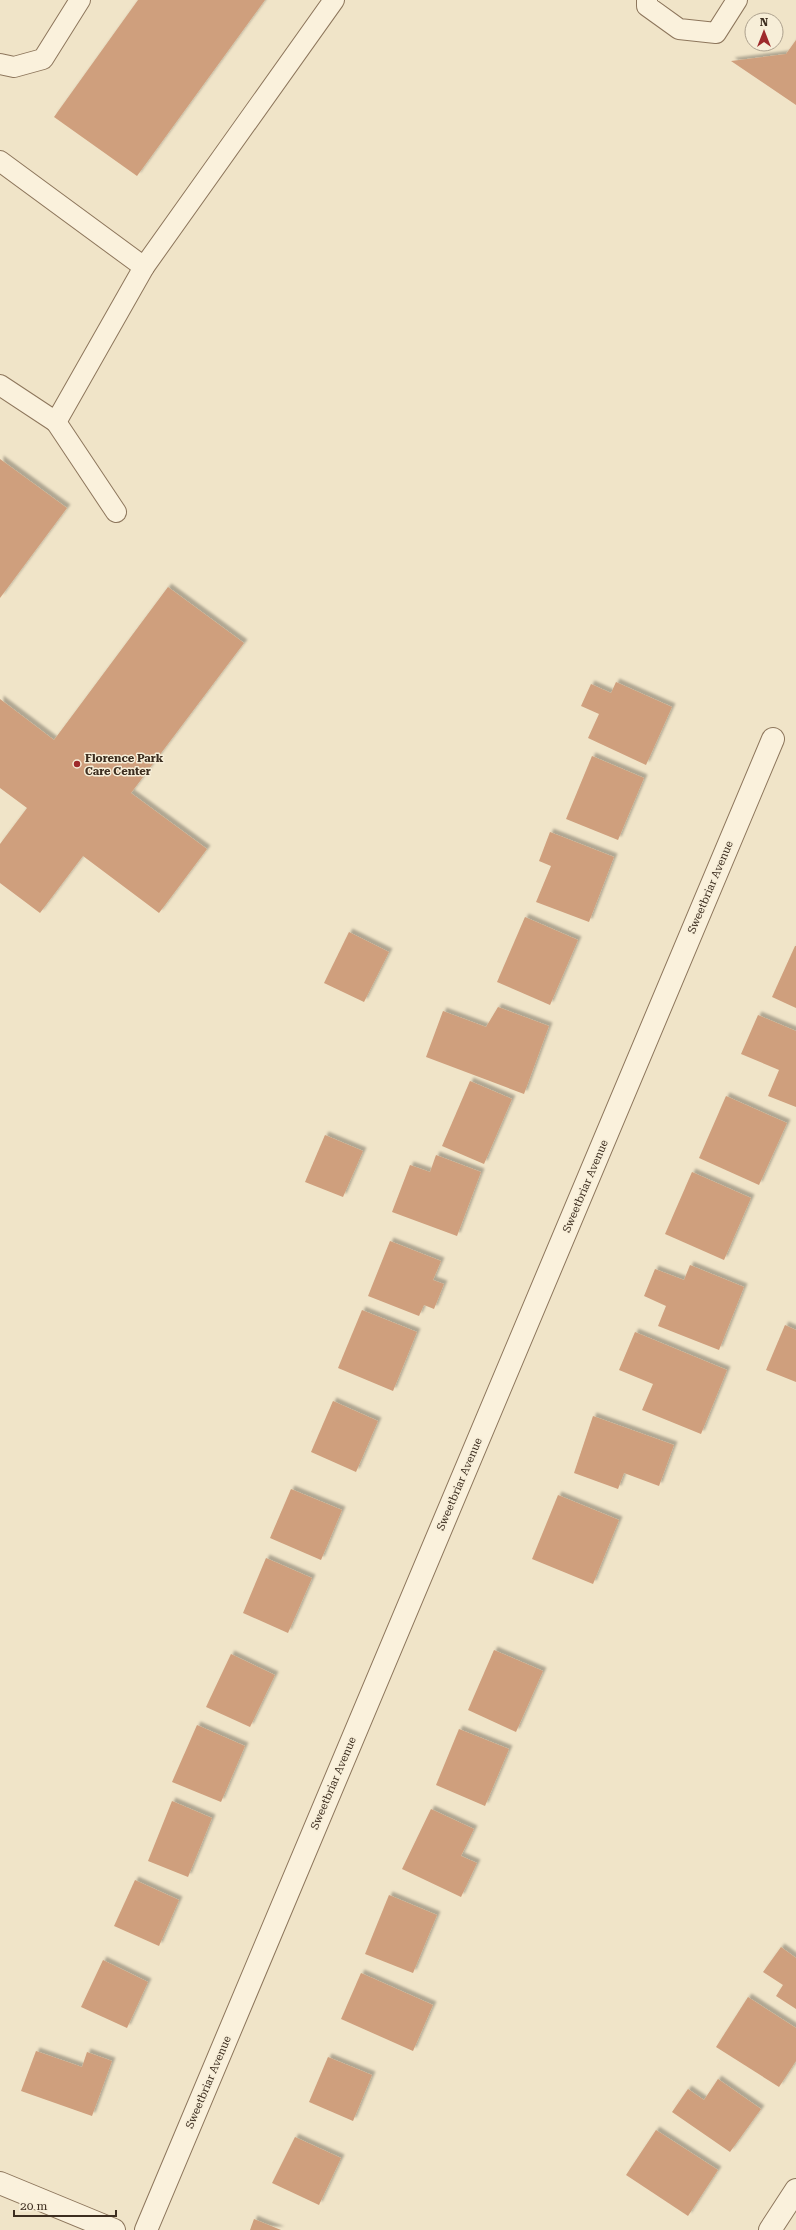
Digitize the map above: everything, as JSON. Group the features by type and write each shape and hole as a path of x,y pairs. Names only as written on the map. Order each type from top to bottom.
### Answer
{"street":[{"name":"Sweetbriar Avenue","path":"146,2230 773,739"},
{"path":"0,2183 114,2230"},
{"path":"770,2230 796,2190"}],"lane":[{"path":"0,64 14,67 43,59 80,0"},
{"path":"56,422 144,267 334,0"},
{"path":"647,0 647,6 679,29 716,33 737,0"},
{"path":"0,161 144,267"},
{"path":"0,385 56,422 116,512"}],"building":[{"path":"138,0 265,0 137,176 54,117"},
{"path":"796,40 796,105 731,61 786,54"},
{"path":"0,459 67,508 0,598"},
{"name":"Florence Park Care Center","path":"168,587 244,643 131,793 207,849 159,913 83,856 40,913 0,883 0,844 27,808 0,788 0,699 54,740"},
{"path":"616,682 672,707 646,765 588,738 599,714 581,706 591,684 611,693"},
{"path":"592,756 644,778 618,840 566,819"},
{"path":"550,832 614,857 589,922 536,902 551,866 539,861"},
{"path":"525,917 578,940 550,1005 497,982"},
{"path":"349,932 389,952 364,1002 324,983"},
{"path":"796,946 796,1008 772,997"},
{"path":"498,1007 549,1026 524,1094 426,1057 443,1011 486,1027"},
{"path":"758,1015 796,1031 796,1107 768,1096 779,1070 741,1054"},
{"path":"470,1081 512,1099 484,1164 442,1146"},
{"path":"726,1096 787,1123 759,1185 699,1158"},
{"path":"325,1135 363,1151 343,1197 305,1182"},
{"path":"436,1155 481,1172 457,1236 392,1212 410,1165 430,1172"},
{"path":"692,1172 751,1198 724,1260 665,1234"},
{"path":"390,1241 441,1261 433,1280 444,1284 434,1309 424,1305 419,1316 368,1296"},
{"path":"690,1265 744,1287 719,1350 658,1326 666,1306 644,1296 655,1269 684,1280"},
{"path":"362,1310 417,1332 393,1391 338,1368"},
{"path":"785,1325 796,1330 796,1382 766,1370"},
{"path":"635,1332 727,1370 701,1434 642,1410 653,1384 619,1370"},
{"path":"333,1401 378,1421 356,1472 311,1452"},
{"path":"593,1416 674,1445 659,1486 624,1473 618,1489 574,1473"},
{"path":"291,1489 342,1510 321,1560 270,1538"},
{"path":"558,1495 619,1520 593,1584 532,1559"},
{"path":"266,1558 312,1578 288,1633 243,1613"},
{"path":"494,1650 543,1671 516,1732 468,1710"},
{"path":"231,1654 275,1675 250,1727 206,1707"},
{"path":"197,1725 245,1746 221,1802 172,1782"},
{"path":"459,1729 509,1749 485,1806 436,1785"},
{"path":"172,1801 212,1818 188,1877 148,1861"},
{"path":"431,1809 474,1829 461,1856 477,1863 461,1897 402,1869"},
{"path":"135,1880 179,1900 159,1946 114,1926"},
{"path":"389,1895 437,1915 413,1973 365,1954"},
{"path":"781,1947 796,1958 796,2009 776,1996 783,1985 763,1972"},
{"path":"103,1960 148,1982 127,2028 81,2007"},
{"path":"361,1973 433,2005 413,2051 341,2019"},
{"path":"748,1997 796,2028 796,2061 779,2087 716,2047"},
{"path":"36,2051 82,2067 87,2052 112,2061 92,2116 21,2091"},
{"path":"328,2057 372,2075 353,2121 309,2102"},
{"path":"718,2079 761,2109 730,2152 672,2112 688,2089 704,2100"},
{"path":"656,2130 718,2170 688,2216 626,2175"},
{"path":"295,2137 341,2158 319,2205 272,2183"},
{"path":"254,2219 281,2230 250,2230"}],"place":[{"name":"Florence Park Care Center","path":"77,764"}]}
